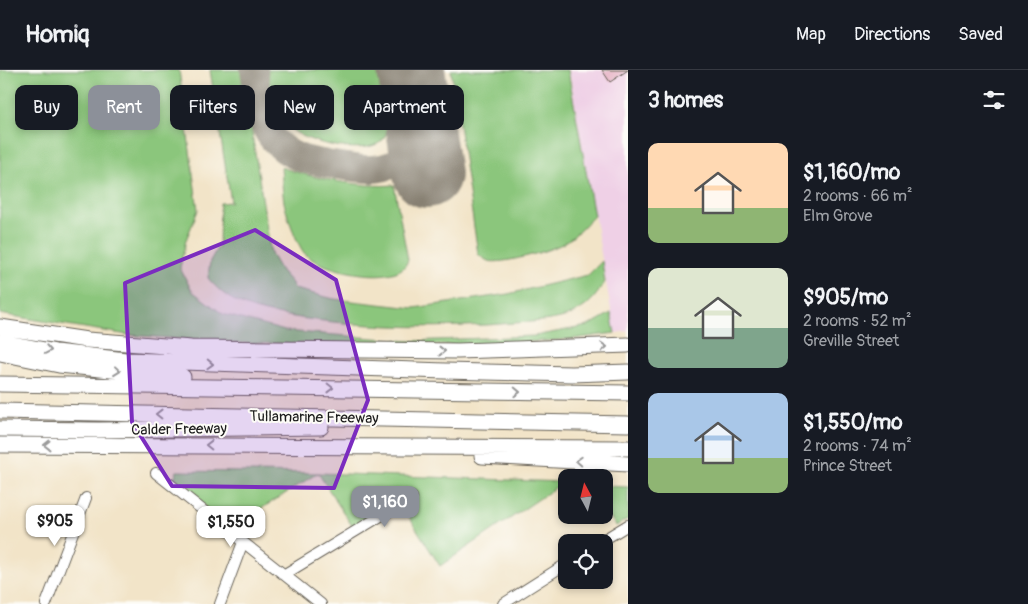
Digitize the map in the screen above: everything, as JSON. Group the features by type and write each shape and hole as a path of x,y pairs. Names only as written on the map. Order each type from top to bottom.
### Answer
{"highway":[{"path":"0,327 87,340 191,348 458,351 561,349 628,345"},
{"path":"0,342 55,352 126,360 436,371 572,374 624,372"},
{"path":"270,349 486,366 624,372"},
{"path":"0,353 59,365 282,387"},
{"name":"Tullamarine Freeway","path":"0,384 628,393"},
{"name":"Tullamarine Freeway","path":"0,411 628,424"},
{"name":"Calder Freeway","path":"0,430 628,424"},
{"path":"0,445 628,448"},
{"path":"258,446 628,464"}],"street":[{"path":"156,473 321,604"},
{"path":"285,574 412,497"},
{"path":"46,604 86,498"},
{"path":"613,534 628,525"},
{"path":"220,604 243,542"},
{"path":"503,604 558,569"}],"highlighted area":[{"path":"255,230 336,280 368,400 334,488 172,486 132,422 125,283"}],"shaded area":[{"path":"569,70 628,70 628,331 615,333"}],"green space":[{"path":"0,70 179,70 181,85 170,85 170,130 187,130 198,210 186,240 180,268 192,291 223,314 285,331 411,341 534,336 588,326 611,313 615,333 573,339 485,345 235,343 128,335 0,314"},
{"path":"210,70 242,70 244,85 212,85"},
{"path":"266,70 378,70 380,85 344,85 344,130 387,130 384,138 379,143 357,148 332,145 306,138 292,130 334,130 334,85 270,85"},
{"path":"451,70 568,70 594,216 567,241 537,254 504,261 488,261 478,254 460,130 464,130 464,85 453,85"},
{"path":"220,130 251,130 271,254 295,289 334,299 414,308 508,294 588,275 602,261 605,282 594,297 576,312 564,317 535,322 411,327 333,322 271,313 253,309 233,300 221,292 208,278 210,261 219,245 220,203 231,202"},
{"path":"281,167 337,181 381,186 394,185 408,260 405,266 396,272 370,275 325,266 306,255 296,238 285,207"},
{"path":"177,471 318,473 232,527 172,482"},
{"path":"318,473 558,482 558,486 440,566 404,509 354,529"},
{"path":"613,486 628,487 628,519 616,526 613,522"}],"building":[{"path":"602,70 628,70 610,82"}],"taxiway":[{"path":"254,70 261,115 268,132 278,145 298,157 335,165 367,169 389,166 408,156 417,139 418,130"}],"runway":[{"path":"411,70 427,174"}]}
